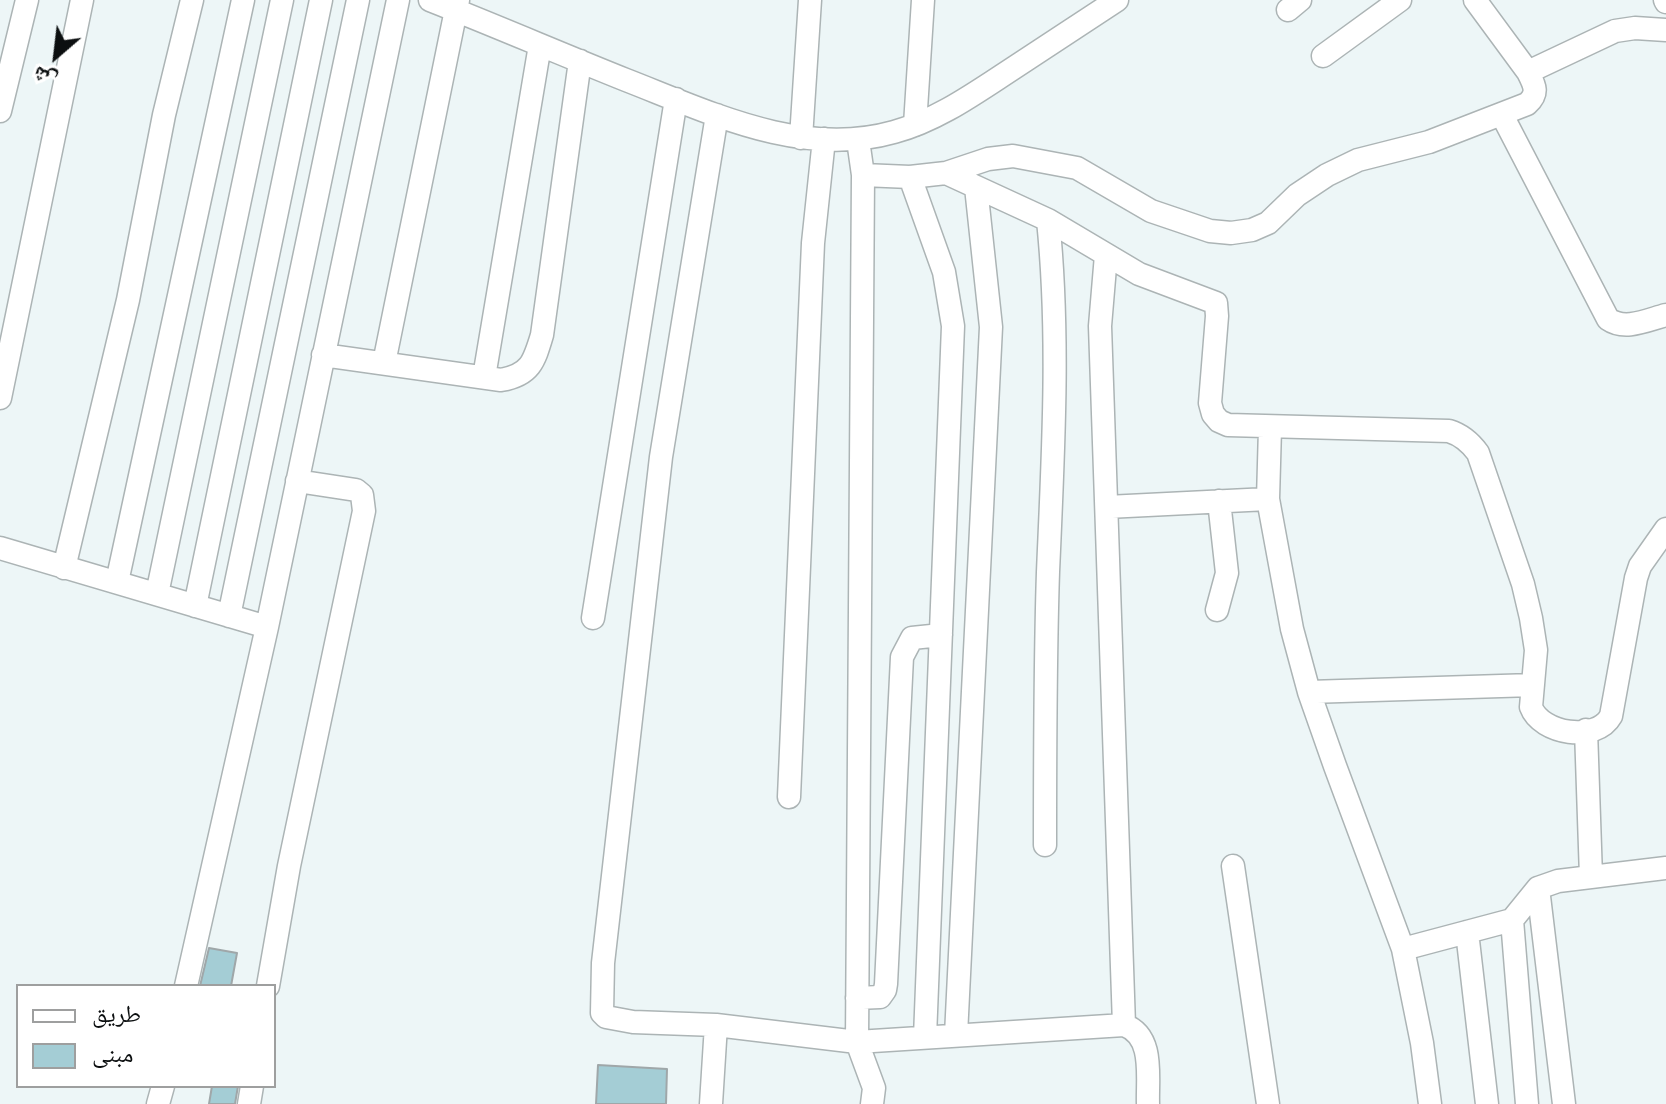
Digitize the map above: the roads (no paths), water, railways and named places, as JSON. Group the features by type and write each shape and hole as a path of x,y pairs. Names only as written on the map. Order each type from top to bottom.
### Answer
{"street":[{"path":"0,111 27,0"},
{"path":"0,398 82,0"},
{"path":"64,568 128,300 164,115 192,0"},
{"path":"117,582 243,0"},
{"path":"157,594 282,0"},
{"path":"195,606 321,0"},
{"path":"229,616 358,0"},
{"path":"186,984 267,627 398,0"},
{"path":"430,0 458,6 540,45 717,115 801,138 858,140 915,125 967,99 1117,0"},
{"path":"801,138 810,0"},
{"path":"915,125 923,0"},
{"path":"1323,56 1400,0"},
{"path":"863,175 910,177 946,173 988,159 1013,156 1067,165 1095,177 1151,211 1210,231 1231,233 1252,230 1268,223 1297,195 1327,175 1358,160 1429,142 1502,115 1527,104 1534,97 1536,88 1528,72 1475,0"},
{"path":"384,363 458,6"},
{"path":"1528,72 1615,31 1635,28 1666,30"},
{"path":"484,377 540,45"},
{"path":"323,355 501,380 517,377 528,369 542,335 580,61"},
{"path":"593,618 676,99"},
{"path":"717,115 661,457 600,1004 606,1017 617,1020 716,1025 857,1042 1124,1025 1135,1029 1146,1048 1148,1104"},
{"path":"1502,115 1608,319 1617,325 1627,325 1666,315"},
{"path":"789,797 813,243 824,139"},
{"path":"858,140 863,175 857,1042 874,1088 872,1104"},
{"path":"946,173 1048,220 1139,274 1216,303 1210,403 1219,421 1228,425 1270,428 1449,431 1472,444 1478,453 1523,584 1536,650 1531,707 1539,720 1552,728 1586,730 1607,724 1636,578 1640,566 1666,529"},
{"path":"910,177 944,272 953,326 925,1037"},
{"path":"956,1035 991,327 976,187"},
{"path":"1045,845 1045,662 1054,341 1053,270 1048,220"},
{"path":"1106,255 1100,326 1124,1025"},
{"path":"1270,428 1268,499 1292,629 1309,692 1403,949 1422,1043 1430,1104"},
{"path":"268,984 289,866 364,511 362,495 356,490 297,481"},
{"path":"1107,507 1268,499"},
{"path":"1217,610 1227,573 1219,501"},
{"path":"0,548 267,627"},
{"path":"857,998 880,997 886,984 902,657 906,644 912,638 941,635"},
{"path":"1309,692 1533,685"},
{"path":"1586,730 1591,877"},
{"path":"1233,866 1268,1104"},
{"path":"1403,949 1512,920 1538,888 1558,881 1666,868"},
{"path":"1538,888 1564,1104"},
{"path":"1512,920 1527,1104"},
{"path":"1467,932 1487,1104"},
{"path":"711,1104 716,1025"}]}
